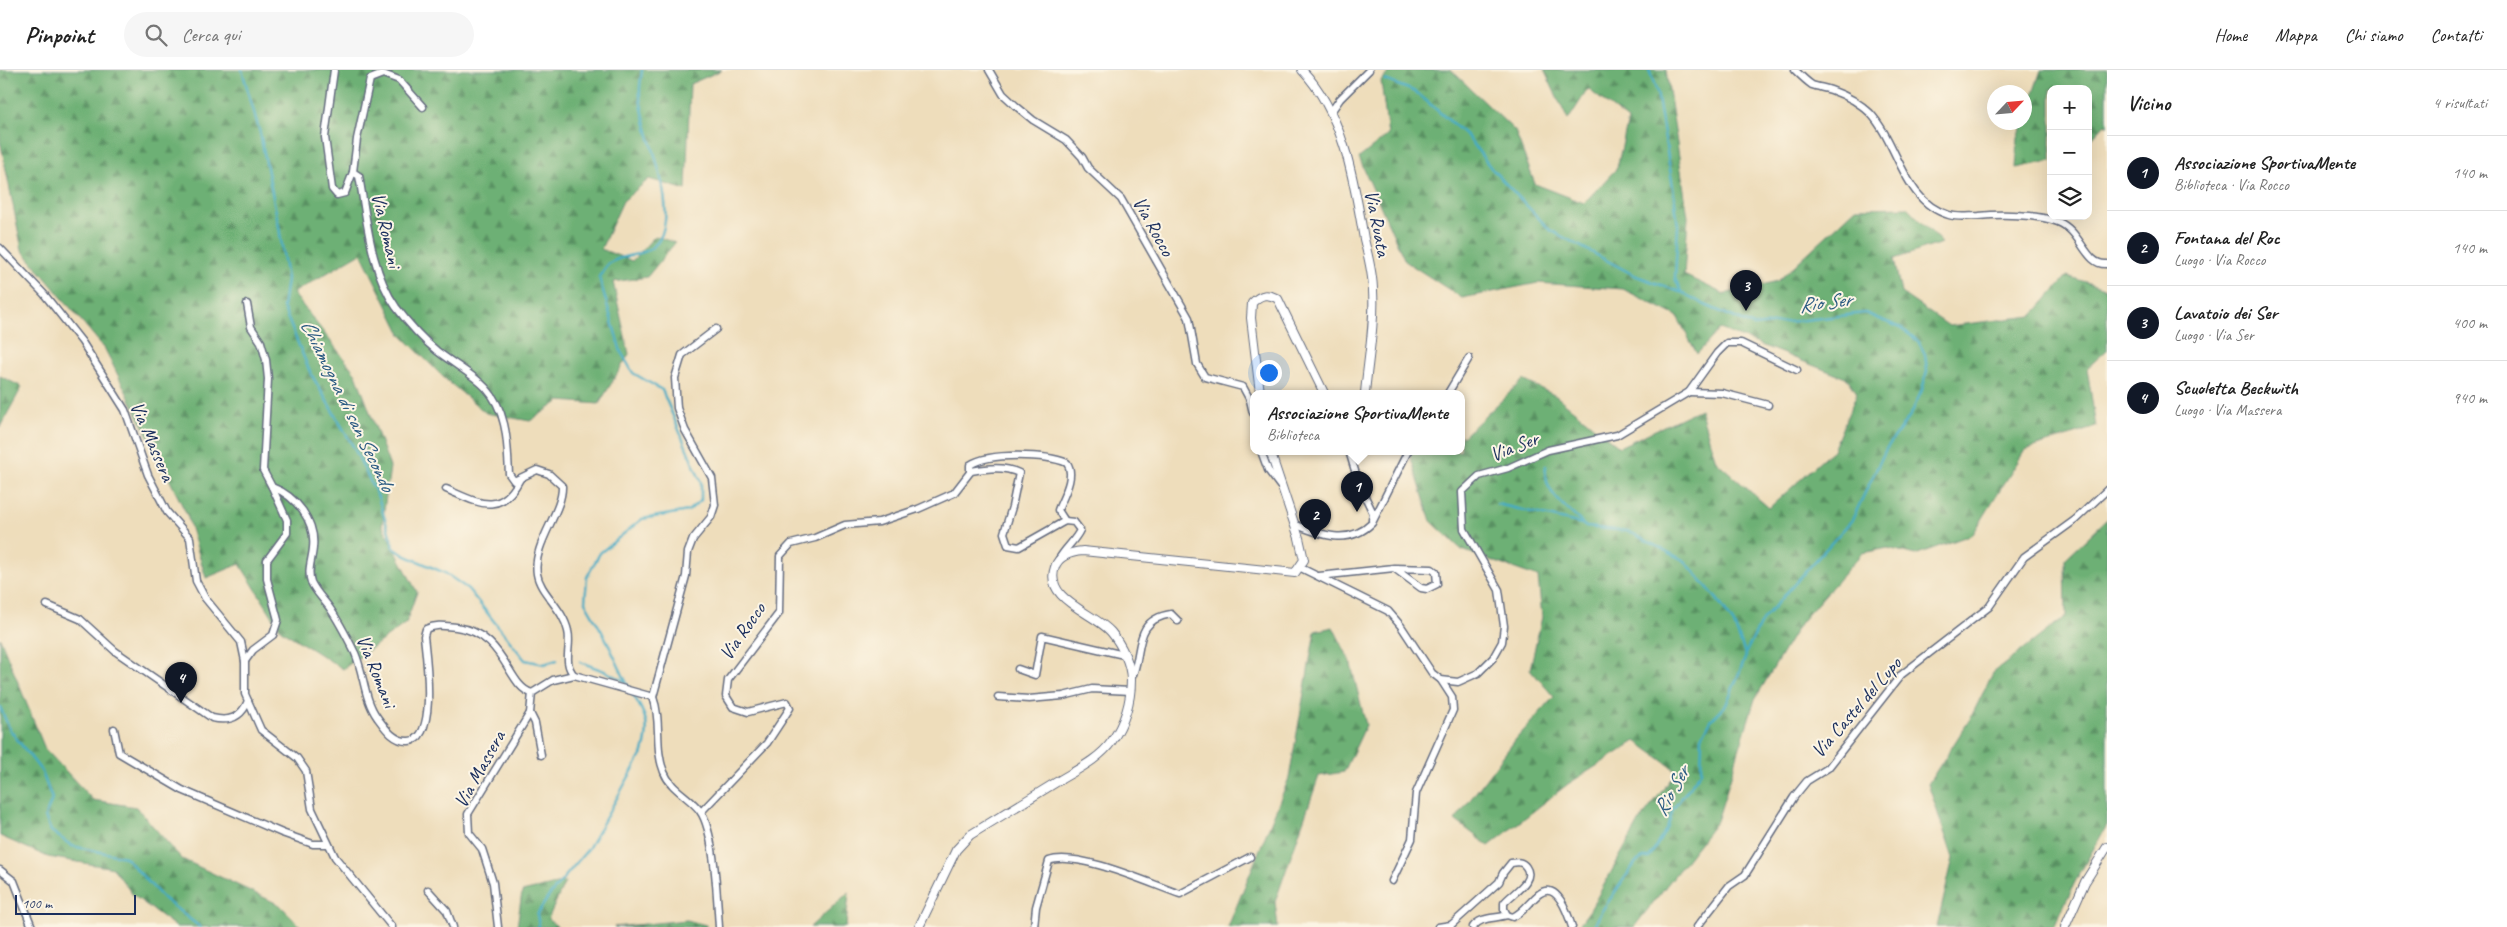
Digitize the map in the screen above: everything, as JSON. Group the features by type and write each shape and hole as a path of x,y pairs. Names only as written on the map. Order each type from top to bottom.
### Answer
{"street":[{"name":"Via Romani","path":"334,70 325,136 332,189 337,195 345,193 354,172 358,139 370,79 383,74 399,80 423,107"},
{"name":"Via Rocco","path":"989,70 1003,94 1033,120 1066,140 1082,157 1088,168 1121,199 1188,318 1198,364 1205,377 1243,387 1250,400"},
{"name":"Via Ruata","path":"1302,70 1322,95 1331,112 1349,163 1372,277 1374,292 1365,390"},
{"path":"1331,112 1364,73 1369,70"},
{"path":"1795,70 1812,85 1849,97 1869,112 1882,130 1905,176 1920,196 1934,209 1950,216 2007,216 2057,221 2074,232 2092,260 2101,265 2107,264"},
{"name":"Via Romani","path":"354,172 359,176 371,246 382,279 395,305 413,328 436,350 485,385 497,404 504,424 509,474 514,481 520,479"},
{"name":"Via Massera","path":"0,248 44,294 82,342 125,410 148,475 167,512 190,538 196,581 205,598 240,642 245,661 245,694 261,730 297,758 306,771 312,809 335,857 392,927"},
{"path":"1260,390 1251,318 1252,303 1263,294 1278,299 1323,390"},
{"path":"245,661 252,650 273,635 278,620 267,579 267,560 287,532 287,520 263,470 268,379 266,360 261,342 251,327 247,304"},
{"path":"716,329 682,355 675,378 677,408 685,430 712,478 715,505 711,517 693,539 688,552 686,576 653,697 659,719 660,748 664,772 674,788 701,812 707,827 714,870 719,927"},
{"name":"Via Ser","path":"1441,680 1458,682 1478,673 1493,658 1502,642 1504,626 1499,590 1464,529 1462,492 1479,476 1508,468 1548,450 1618,435 1689,392 1716,353 1727,343 1741,342 1797,370"},
{"path":"1450,390 1469,358"},
{"path":"1689,392 1722,393 1768,405"},
{"name":"Via Rocco","path":"701,812 767,743 790,708 787,702 748,712 733,707 726,696 728,680 779,613 780,556 791,544 815,538 845,525 879,522 918,510 954,493 970,472 970,465 977,460 1019,455 1067,463 1070,468 1070,476 1058,510 1066,522 1074,522 1080,530 1076,538 1065,548 1055,566"},
{"path":"1262,455 1268,470 1280,486"},
{"path":"919,927 956,850 970,835 1093,759 1112,742 1129,707 1131,679 1130,669 1124,655 1110,631 1100,621 1061,595 1056,585 1055,566 1061,558 1072,552 1083,551 1287,574 1295,573 1301,568 1304,560 1271,455"},
{"path":"1350,455 1359,484 1373,513 1372,523"},
{"path":"1294,524 1318,534 1345,537 1356,535 1372,523 1406,455"},
{"path":"970,472 992,467 1008,468 1019,473 1004,534 1008,545 1018,547 1066,522"},
{"path":"446,489 480,502 496,503 508,498 520,479 537,470 549,474 562,486 539,551 537,570 540,584 565,620 569,638 568,667 574,675"},
{"name":"Via Romani","path":"272,487 286,492 299,504 307,520 313,541 309,566 311,581 346,634 363,674 369,702 375,715 393,736 399,740 414,740 425,727 428,691 424,636 426,630 436,625 470,629 481,634 502,658 517,682 528,692 532,692"},
{"name":"Via Castel del Lupo","path":"1697,927 1729,886 1745,875 1794,797 1807,781 1828,768 1901,675 1989,607 2024,557 2081,515 2107,490"},
{"path":"1301,568 1388,611 1401,626 1432,673 1441,680 1452,698 1453,710 1416,793 1412,839 1392,881"},
{"path":"1318,576 1394,568 1432,569 1436,572 1437,584 1427,589 1421,588 1394,568"},
{"path":"46,605 80,619 115,651 212,718 223,720 234,718 243,712 248,701"},
{"path":"1131,679 1137,669 1141,636 1147,628 1166,615 1171,614 1178,621"},
{"path":"1018,670 1035,675 1042,636 1124,655"},
{"path":"540,755 535,723 530,713 532,692 553,680 574,675 653,697"},
{"path":"998,697 1029,699 1063,696 1092,689 1130,691"},
{"name":"Via Massera","path":"498,927 493,883 482,849 469,833 468,814 530,713"},
{"path":"114,729 119,753 182,790 282,834 313,844 328,844"},
{"path":"2066,927 2085,882 2107,847"},
{"path":"1034,927 1036,907 1049,861 1058,857 1104,867 1180,894 1250,857"},
{"path":"1438,927 1451,925 1499,882 1503,872 1511,863 1519,862 1525,864 1528,871 1526,882 1504,903 1504,909 1507,914 1513,917 1520,914 1540,893 1547,890 1554,892 1558,896 1572,927"},
{"path":"0,870 14,882 32,927"},
{"path":"428,890 447,911 452,927"},
{"path":"1472,927 1477,921 1497,919 1507,914"}],"green space":[{"path":"0,70 722,70 690,84 686,190 649,179 623,201 601,249 632,261 655,236 675,243 647,277 613,282 629,354 599,404 560,401 530,421 486,413 443,377 402,336 361,253 293,293 356,374 390,467 382,525 417,592 406,623 343,669 281,630 240,564 206,578 187,515 105,349 22,250 0,140"},
{"path":"1391,70 1451,70 1515,131 1535,184 1584,203 1617,168 1628,120 1588,89 1568,120 1544,70 1666,70 1688,217 1684,275 1724,294 1778,281 1856,208 1907,207 1942,243 1894,259 1901,293 1949,326 2032,316 2067,276 2107,289 2107,350 2087,368 2096,427 2025,450 1973,534 1915,555 1888,548 1862,553 1801,622 1755,699 1717,821 1634,927 1577,927 1590,910 1639,822 1677,771 1636,741 1568,784 1489,846 1455,820 1516,739 1554,697 1530,669 1542,617 1538,577 1462,550 1431,521 1410,455 1465,455 1465,435 1523,380 1556,396 1619,447 1700,409 1716,461 1769,508 1833,450 1857,393 1848,379 1720,329 1697,354 1677,316 1623,289 1538,283 1462,298 1405,261 1359,158 1388,135 1381,81"},
{"path":"2041,70 2107,70 2107,126 2105,124 2092,138 2092,85 2047,85 2047,162 2016,168 2018,138 2021,130 2032,130 2032,97"},
{"path":"0,376 22,387 0,427"},
{"path":"2107,519 2107,825 2075,882 2054,927 1937,927 1953,858 1928,784 1970,719 1993,673 2066,616 2065,559"},
{"path":"1333,627 1350,661 1366,725 1344,772 1319,776 1275,902 1278,927 1228,927 1289,778 1315,631"},
{"path":"0,638 45,749 93,800 136,807 182,859 280,905 301,927 176,927 133,895 113,868 48,857 0,836"},
{"path":"565,882 548,919 558,927 517,927 522,892"},
{"path":"849,892 846,927 810,927"},
{"path":"687,920 706,925 706,927 614,927"}],"waterway":[{"name":"Chiamogna di san Secondo","path":"242,70 260,133 279,227 287,279 283,307 310,372 353,446 378,497 394,548 404,555 445,573 468,589 525,660 544,664 557,660"},
{"path":"629,688 605,637 585,602 587,577 600,553 642,519 688,511 701,500 701,482 662,390 633,373 621,352 599,277 611,262 649,249 659,240 664,225 663,189 640,97 642,70"},
{"name":"Rio Ser","path":"1649,70 1657,92 1673,187 1678,226 1675,278 1681,292 1705,305 1754,326 1865,313 1901,328 1918,341 1925,354 1927,371 1922,390 1911,414 1886,449 1852,520 1763,619 1745,654"},
{"path":"1385,80 1416,92 1467,136 1491,168 1550,230 1634,275 1680,292"},
{"name":"Rio Ser","path":"1546,466 1546,475 1551,491 1582,523"},
{"name":"Rio Ser","path":"1497,504 1582,524 1586,527 1628,531 1685,561 1717,599 1733,622 1746,656 1726,705 1711,720 1702,737 1701,772 1673,809 1667,828 1649,858 1643,858 1636,862 1601,912 1594,927"},
{"name":"Chiamogna di san Secondo","path":"580,662 607,672 624,681"},
{"path":"539,927 537,914 549,896 588,849 643,752 647,734 646,721 632,693"},
{"path":"0,707 10,730 42,772 52,799 45,817 51,831 72,846 125,857 164,899 200,927"}],"place":[{"name":"Lavatoio dei Ser","path":"1746,311"},
{"name":"Associazione SportivaMente","path":"1357,512"},
{"name":"Fontana del Roc","path":"1315,540"},
{"name":"Scuoletta Beckwith","path":"181,703"}]}
